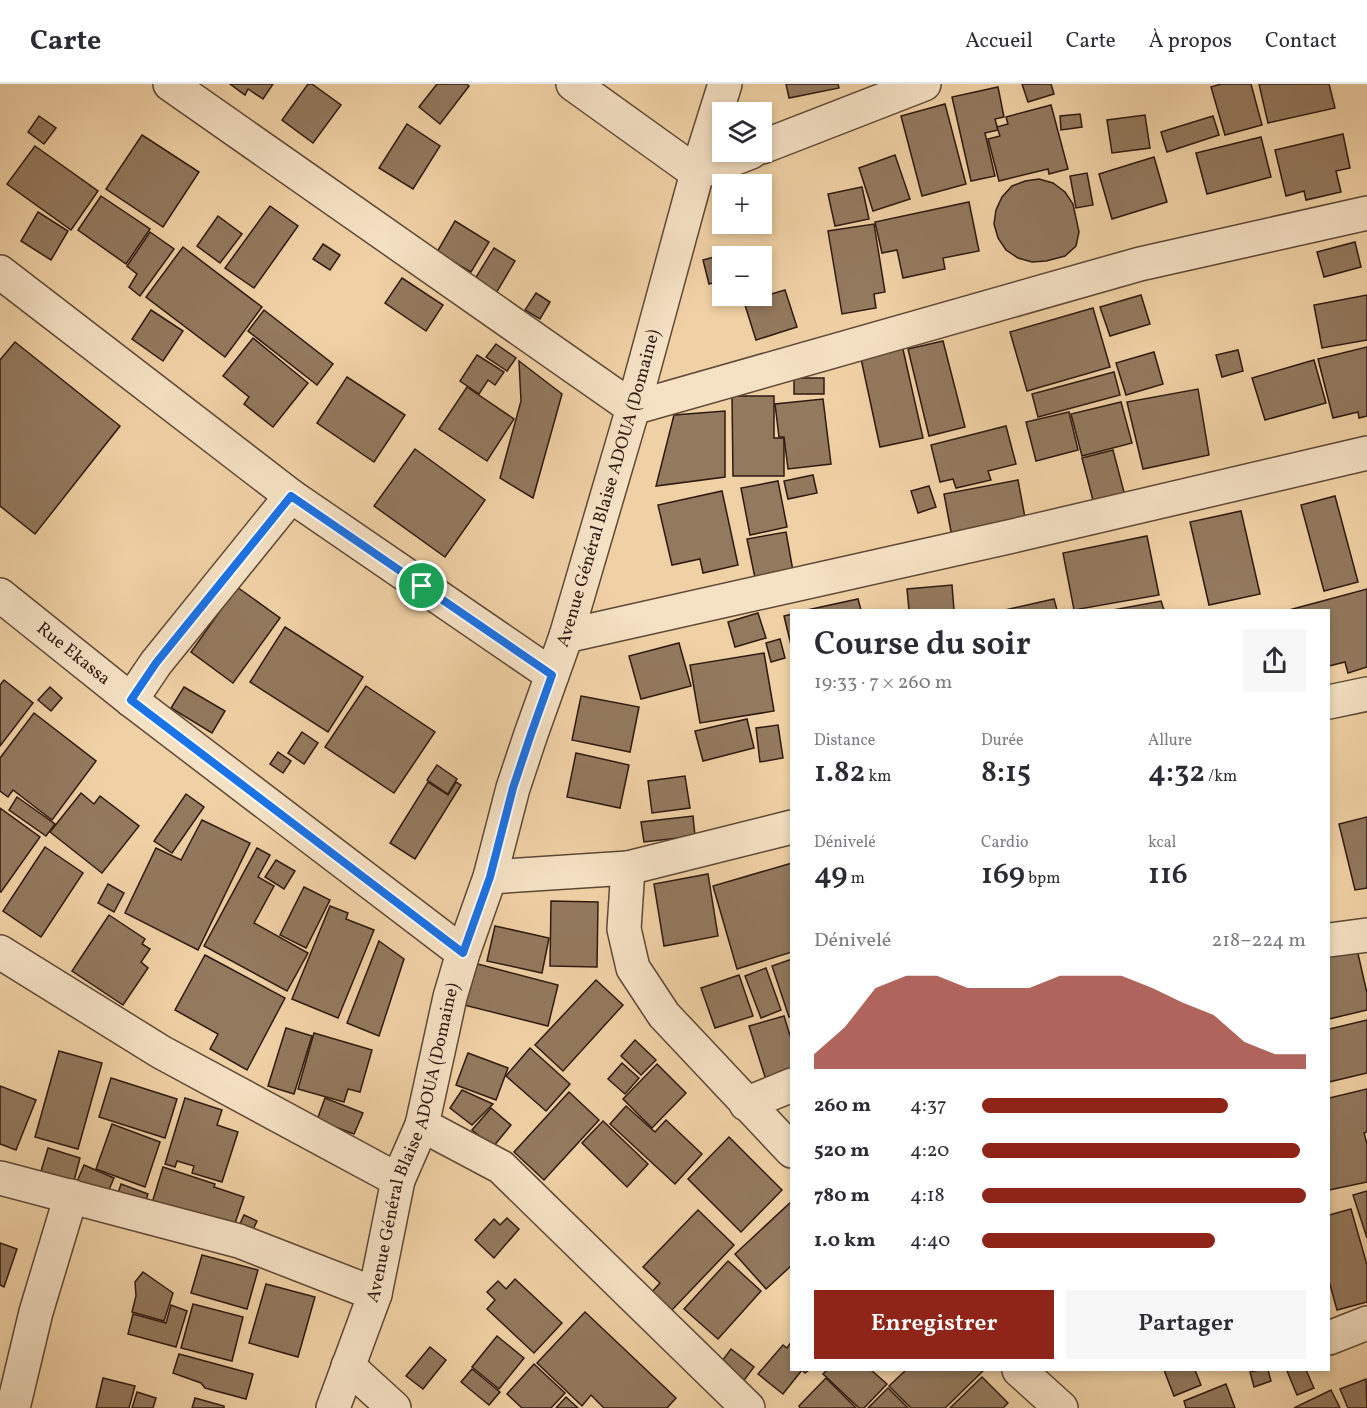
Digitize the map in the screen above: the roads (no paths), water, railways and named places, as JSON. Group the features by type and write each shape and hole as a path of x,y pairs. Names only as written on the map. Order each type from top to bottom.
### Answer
{"street":[{"path":"170,84 633,408 1140,264 1367,213"},
{"path":"573,84 698,172 724,162"},
{"name":"Avenue Général Blaise ADOUA (Domaine)","path":"333,1408 375,1294 398,1180 422,1125 450,997 490,877 513,788 566,636 725,84"},
{"path":"772,143 924,84"},
{"path":"0,272 291,496 552,675"},
{"path":"566,636 1017,535 1367,453"},
{"path":"131,700 156,663 291,496"},
{"name":"Rue Ekassa","path":"0,594 131,700 463,953"},
{"path":"1330,702 1367,694"},
{"path":"490,877 628,868 790,828"},
{"path":"628,868 624,929 633,968 664,1015 790,1149"},
{"path":"1330,940 1367,935"},
{"path":"0,951 161,1052 398,1180"},
{"path":"746,1104 790,1086"},
{"path":"422,1125 501,1167 748,1408"},
{"path":"0,1178 239,1240 375,1294"},
{"path":"10,1398 71,1196"},
{"path":"1330,1338 1367,1323"},
{"path":"348,1366 394,1408"},
{"path":"1020,1371 1060,1408"}]}
